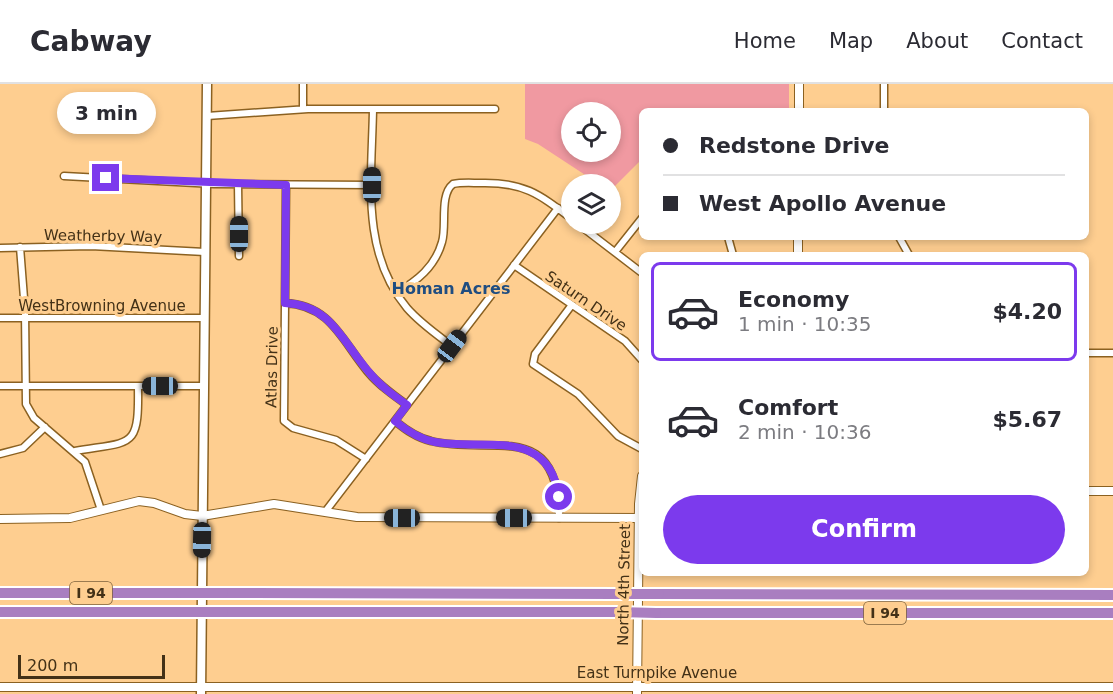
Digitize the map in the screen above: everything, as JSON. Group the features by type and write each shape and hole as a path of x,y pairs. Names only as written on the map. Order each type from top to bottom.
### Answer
{"highway":[{"name":"I 94","path":"0,593 1045,595 1113,593"},
{"name":"I 94","path":"0,612 1113,615"}],"main road":[{"path":"201,691 207,84"}],"street":[{"path":"303,84 303,109"},
{"path":"799,84 799,108"},
{"path":"884,84 884,108"},
{"path":"207,116 303,109 495,109"},
{"path":"373,109 372,185 376,245 382,267 396,293 416,317 452,346"},
{"path":"64,176 238,184 372,185"},
{"path":"396,293 422,275 435,258 444,235 447,192 453,184 501,182 518,185 535,192 561,210"},
{"path":"238,184 239,256"},
{"name":"Atlas Drive","path":"286,185 284,421 293,428 336,440 366,459"},
{"path":"325,512 558,208"},
{"path":"615,252 639,222"},
{"path":"591,234 639,271"},
{"name":"Weatherby Way","path":"0,248 91,246 205,252"},
{"path":"20,248 25,318 25,386 28,409 45,427 75,451 87,466 101,510"},
{"name":"Saturn Drive","path":"514,265 625,341 639,357"},
{"path":"285,303 308,307 330,320 373,377 407,405"},
{"path":"572,306 535,354 533,364 578,394 618,436 639,447"},
{"name":"WestBrowning Avenue","path":"0,318 204,318"},
{"path":"1089,353 1113,353"},
{"path":"0,386 204,386"},
{"path":"75,451 121,443 132,436 138,424 138,386"},
{"path":"395,421 412,434 432,442 507,444 530,452 544,463 554,479 559,497 559,518"},
{"path":"0,454 22,448 45,427"},
{"path":"1089,491 1113,491"},
{"path":"0,519 64,519 124,503 146,502 202,516 268,504 293,506 357,518 639,518"},
{"name":"North 4th Street","path":"637,690 639,575"},
{"name":"East Turnpike Avenue","path":"0,687 49,691 1059,691 1113,687"}],"shaded area":[{"path":"525,84 789,84 789,108 639,108 639,162 621,180 621,174 584,174 565,162 621,162 621,102 561,102 561,159 538,144 525,139"}],"district":[{"name":"Homan Acres","path":"451,288"}],"route":[{"path":"106,178 286,185 285,303 314,309 334,324 373,377 407,405 395,421 406,430 432,442 507,444 524,449 535,455 548,468 556,484 559,497"}]}
